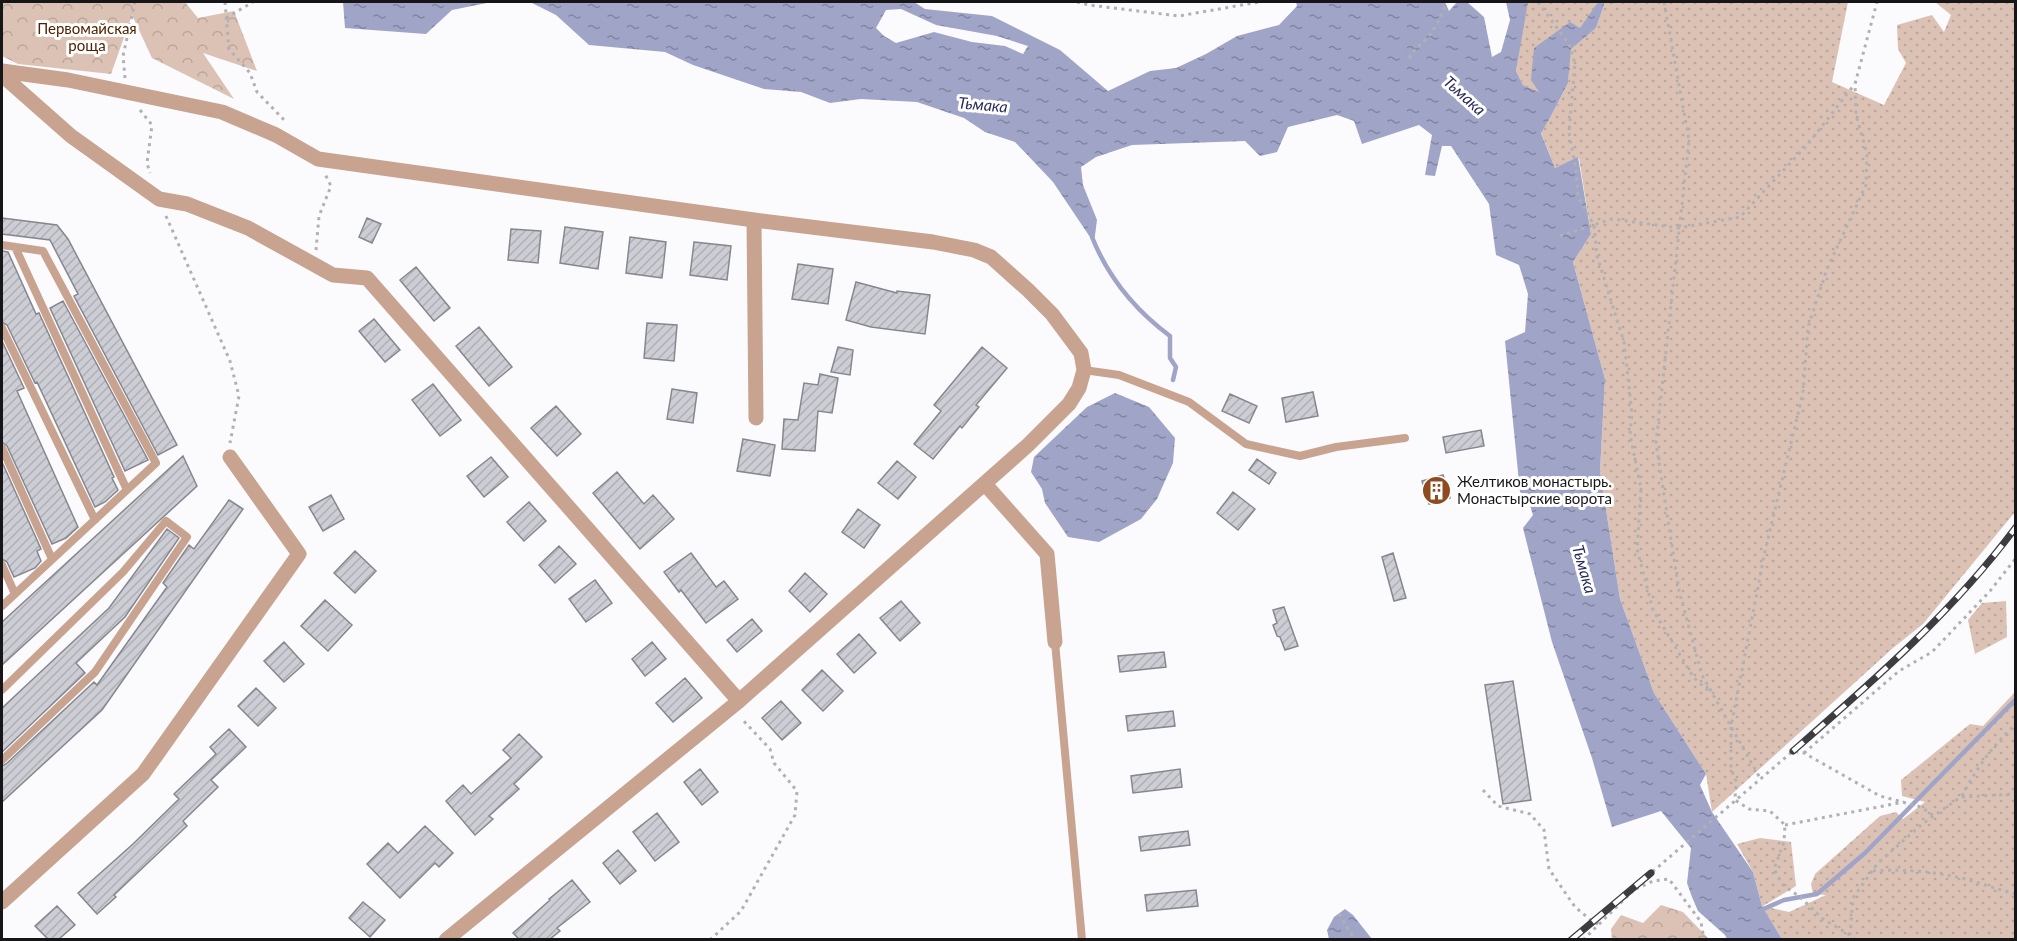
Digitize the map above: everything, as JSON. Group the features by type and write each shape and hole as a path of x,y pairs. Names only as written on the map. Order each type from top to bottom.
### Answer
{"street":[{"path":"2,73 68,80 222,112 276,135 318,159 754,220 933,242 974,250 991,257 1029,290 1052,314 1081,353 1084,370 1079,388 1069,404 985,484 740,701 446,939"},
{"path":"2,73 71,136 159,199 187,204 248,228 333,275 367,278 740,701"},
{"path":"754,220 756,418"},
{"path":"2,903 143,774 299,554 230,457"},
{"path":"985,484 1047,554 1055,642"}],"lane":[{"path":"2,245 43,251 156,463 2,606"},
{"path":"15,247 127,490"},
{"path":"2,328 95,520"},
{"path":"1084,370 1119,375 1189,402 1246,444 1300,456 1336,447 1405,438"},
{"path":"2,448 52,559"},
{"path":"2,690 123,572 166,521 188,537 95,672 2,760"},
{"path":"2,565 15,594"},
{"path":"1055,642 1082,939"}],"path":[{"path":"135,2 123,56 126,92 152,125 147,163 159,199 230,361 238,396 230,438 230,457"},
{"path":"225,18 253,2"},
{"path":"1077,2 1179,16 1259,2"},
{"path":"1409,58 1412,52 1429,37 1448,2"},
{"path":"1538,2 1569,44 1575,63 1569,133 1578,197 1594,225 1597,256 1624,342 1632,414 1630,434 1641,489 1637,549 1653,610 1694,678 1714,697"},
{"path":"1664,2 1689,140 1656,443 1679,591 1702,675 1760,778"},
{"path":"1735,800 1736,782 1731,769 1731,727 1765,551 1803,393 1808,327 1827,269 1866,185 1867,154 1857,115 1855,84 1878,2"},
{"path":"1560,236 1612,219 1679,228 1740,218 1808,144 1855,84"},
{"path":"1804,753 1899,670 1932,652 1989,591 2016,558"},
{"path":"710,939 741,911 795,815 797,791 774,763 770,749 741,720 740,701"},
{"path":"1850,935 1853,898 1877,864 1922,824 1961,797 1975,770 2004,734 2016,724"},
{"path":"1583,939 1651,873 1793,750 1804,753 1880,796 1921,807 1934,816"},
{"path":"1483,790 1498,806 1530,814 1544,830 1549,869 1575,907 1598,924"},
{"path":"1961,797 2016,794"},
{"path":"1735,800 1749,809 1770,811 1785,825"},
{"path":"1785,825 1905,802"},
{"path":"1785,825 1784,842 1774,869 1783,885 1800,897 1823,919 1856,939"},
{"path":"1872,871 1893,869 1953,876 2016,894"},
{"path":"1632,891 1653,881 1669,879 1701,922 1704,939"},
{"path":"1338,914 1355,939"}],"green space":[{"name":"Первомайская роща","path":"2,2 185,2 198,18 234,11 257,71 203,53 234,99 152,58 132,15 111,74 18,64 2,56"},
{"path":"1526,2 1598,2 1540,93 1523,85 1516,71"},
{"path":"1605,2 1848,2 1832,82 1884,105 1906,63 1898,49 1897,25 1932,15 1944,32 1951,15 1935,2 2015,2 2015,512 1923,624 1893,648 1712,812 1706,774 1654,693 1620,599 1600,471 1605,379 1573,262 1591,234 1579,158 1555,168 1541,132 1568,83 1570,49 1596,28"},
{"path":"2006,601 2007,637 1975,654 1968,620 1982,603"},
{"path":"2015,692 2015,939 1782,939 1762,906 1753,872 1737,844 1760,838 1791,842 1796,886 1763,906 1789,912 1826,895 1813,894 1811,884 1815,874 1880,816 1896,812 1903,819 1925,802 1902,796 1901,780 1970,724 1983,726"},
{"path":"1661,905 1683,912 1709,939 1612,939 1611,929 1621,915 1643,923"}],"water":[{"path":"343,2 492,2 452,10 426,34 345,28"},
{"name":"Тьмака","path":"530,2 914,2 925,9 992,16 1060,50 1108,91 1150,71 1176,68 1237,36 1279,25 1297,6 1296,2 1445,2 1449,11 1457,2 1467,2 1484,17 1492,57 1501,52 1510,20 1506,2 1528,2 1516,71 1523,85 1539,92 1531,80 1534,48 1570,22 1580,28 1598,2 1605,2 1596,28 1571,49 1568,83 1541,133 1555,168 1578,157 1591,234 1573,262 1605,379 1600,471 1620,599 1654,693 1706,774 1700,785 1712,812 1753,872 1762,906 1782,939 1727,939 1698,911 1687,883 1691,848 1661,811 1612,827 1592,758 1552,642 1523,528 1533,515 1528,499 1520,492 1505,341 1525,332 1528,294 1519,265 1496,255 1489,204 1451,146 1442,146 1435,176 1425,175 1432,135 1419,125 1362,144 1354,121 1337,115 1288,127 1277,152 1260,156 1245,141 1132,145 1096,157 1081,167 1083,185 1097,220 1094,243 1053,182 1015,142 985,132 964,118 917,102 861,99 830,103 801,92 764,89 693,65 665,52 589,45 556,15","holes":["901,9 936,25 997,36 1028,46 1023,54 1005,46 972,42 934,32 896,43 876,28 886,10"]},
{"path":"1115,393 1149,407 1175,438 1173,463 1157,499 1141,519 1099,542 1068,537 1045,503 1042,489 1031,472 1034,457 1087,407"},
{"path":"1345,909 1353,915 1372,939 1329,939 1327,930 1334,917"}],"building":[{"path":"2,218 57,225 68,239 177,445 158,455 74,296 78,294 50,240 2,234"},
{"path":"367,218 381,224 372,243 359,237"},
{"path":"565,227 603,232 598,269 560,263"},
{"path":"511,229 541,231 538,263 508,260"},
{"path":"630,237 666,242 662,278 626,273"},
{"path":"694,242 731,246 727,280 690,275"},
{"path":"2,251 8,252 36,314 39,313 114,477 112,478 118,490 105,502 95,507 37,382 35,383 7,325 2,322"},
{"path":"798,264 833,269 828,304 792,299"},
{"path":"416,267 450,308 434,321 400,280"},
{"path":"856,282 897,293 897,291 930,295 925,334 871,327 846,320"},
{"path":"63,301 148,460 125,471 50,308"},
{"path":"374,319 400,350 385,362 359,331"},
{"path":"647,323 677,325 674,361 644,358"},
{"path":"479,327 512,367 489,386 456,346"},
{"path":"2,341 24,388 17,391 78,527 66,538 52,544 7,446 2,442"},
{"path":"838,347 853,350 850,375 831,372"},
{"path":"982,347 1007,368 976,405 979,407 962,428 960,426 933,459 914,444 941,411 934,405"},
{"path":"820,374 838,378 832,413 818,411 815,451 782,449 784,419 798,420 804,383 818,385"},
{"path":"433,384 461,420 440,436 412,400"},
{"path":"672,389 697,393 693,423 667,419"},
{"path":"1313,392 1318,416 1286,422 1282,398"},
{"path":"1230,394 1257,406 1249,423 1222,411"},
{"path":"556,406 581,434 557,456 531,428"},
{"path":"1481,430 1484,446 1446,453 1443,437"},
{"path":"743,439 775,445 770,476 737,471"},
{"path":"183,456 197,486 2,665 2,622"},
{"path":"491,457 508,477 484,497 467,476"},
{"path":"1257,459 1276,473 1269,484 1249,470"},
{"path":"897,461 916,477 898,499 878,483"},
{"path":"2,462 41,549 37,551 41,561 35,568 14,577 7,562 2,559"},
{"path":"617,472 644,504 653,495 674,519 640,549 593,493"},
{"name":"Желтиков монастырь. Монастырские ворота","path":"1443,475 1450,498 1429,504 1422,481"},
{"path":"1233,492 1255,509 1238,530 1217,513"},
{"path":"331,495 344,519 323,531 309,507"},
{"path":"229,500 243,509 102,710 2,802 2,766 94,682 97,685 167,587 163,583 189,545 194,549"},
{"path":"529,502 546,521 524,541 507,522"},
{"path":"858,509 880,525 864,548 842,532"},
{"path":"167,529 179,538 125,617 76,663 85,673 2,752 2,708 109,608"},
{"path":"559,546 576,564 555,583 539,565"},
{"path":"355,551 376,571 355,593 334,573"},
{"path":"691,553 716,587 724,581 738,599 706,623 664,572"},
{"path":"1393,553 1406,598 1394,601 1382,557"},
{"path":"805,573 827,594 810,612 789,591"},
{"path":"595,580 612,603 586,622 569,599"},
{"path":"325,600 352,625 328,651 301,626"},
{"path":"901,601 920,623 900,641 880,618"},
{"path":"1284,607 1298,646 1285,650 1273,625 1277,623 1273,610"},
{"path":"752,619 762,631 737,652 727,640"},
{"path":"859,634 876,653 854,673 837,654"},
{"path":"284,642 304,664 284,682 264,661"},
{"path":"652,642 666,659 645,676 632,659"},
{"path":"1164,652 1166,667 1120,672 1118,656"},
{"path":"822,670 843,691 823,711 802,690"},
{"path":"685,678 702,698 673,722 656,703"},
{"path":"1513,681 1531,800 1503,804 1485,685"},
{"path":"256,688 276,708 258,726 238,706"},
{"path":"781,701 801,723 782,740 762,718"},
{"path":"1173,711 1175,726 1128,731 1126,716"},
{"path":"229,729 246,747 211,780 218,787 183,821 187,826 97,914 78,893 179,799 174,794 216,754 210,747"},
{"path":"519,734 542,757 514,784 519,789 489,816 493,819 475,835 446,801 463,785 471,794 511,758 503,750"},
{"path":"700,769 718,792 702,805 684,782"},
{"path":"1180,769 1182,787 1133,793 1131,776"},
{"path":"657,813 679,842 655,861 633,832"},
{"path":"425,826 453,853 439,867 435,863 400,898 367,864 388,843 398,853"},
{"path":"1188,831 1190,845 1141,851 1139,837"},
{"path":"618,850 636,871 620,884 603,863"},
{"path":"572,880 590,902 557,928 560,931 550,939 519,939 513,933 549,899"},
{"path":"1196,890 1198,906 1147,911 1145,895"},
{"path":"363,902 385,920 370,937 349,918"},
{"path":"57,906 75,925 59,939 48,939 35,926"}],"waterway":[{"path":"1092,237 1106,266 1124,292 1145,315 1170,336 1170,358 1176,367 1173,380"},
{"path":"1759,911 1784,900 1817,894 1865,853 2016,699"}],"railway":[{"path":"1793,751 1882,672 1939,617 1992,558 2016,527"},
{"path":"1571,940 1651,873"}],"place":[{"name":"Желтиков монастырь. Монастырские ворота","path":"1436,490"}]}
